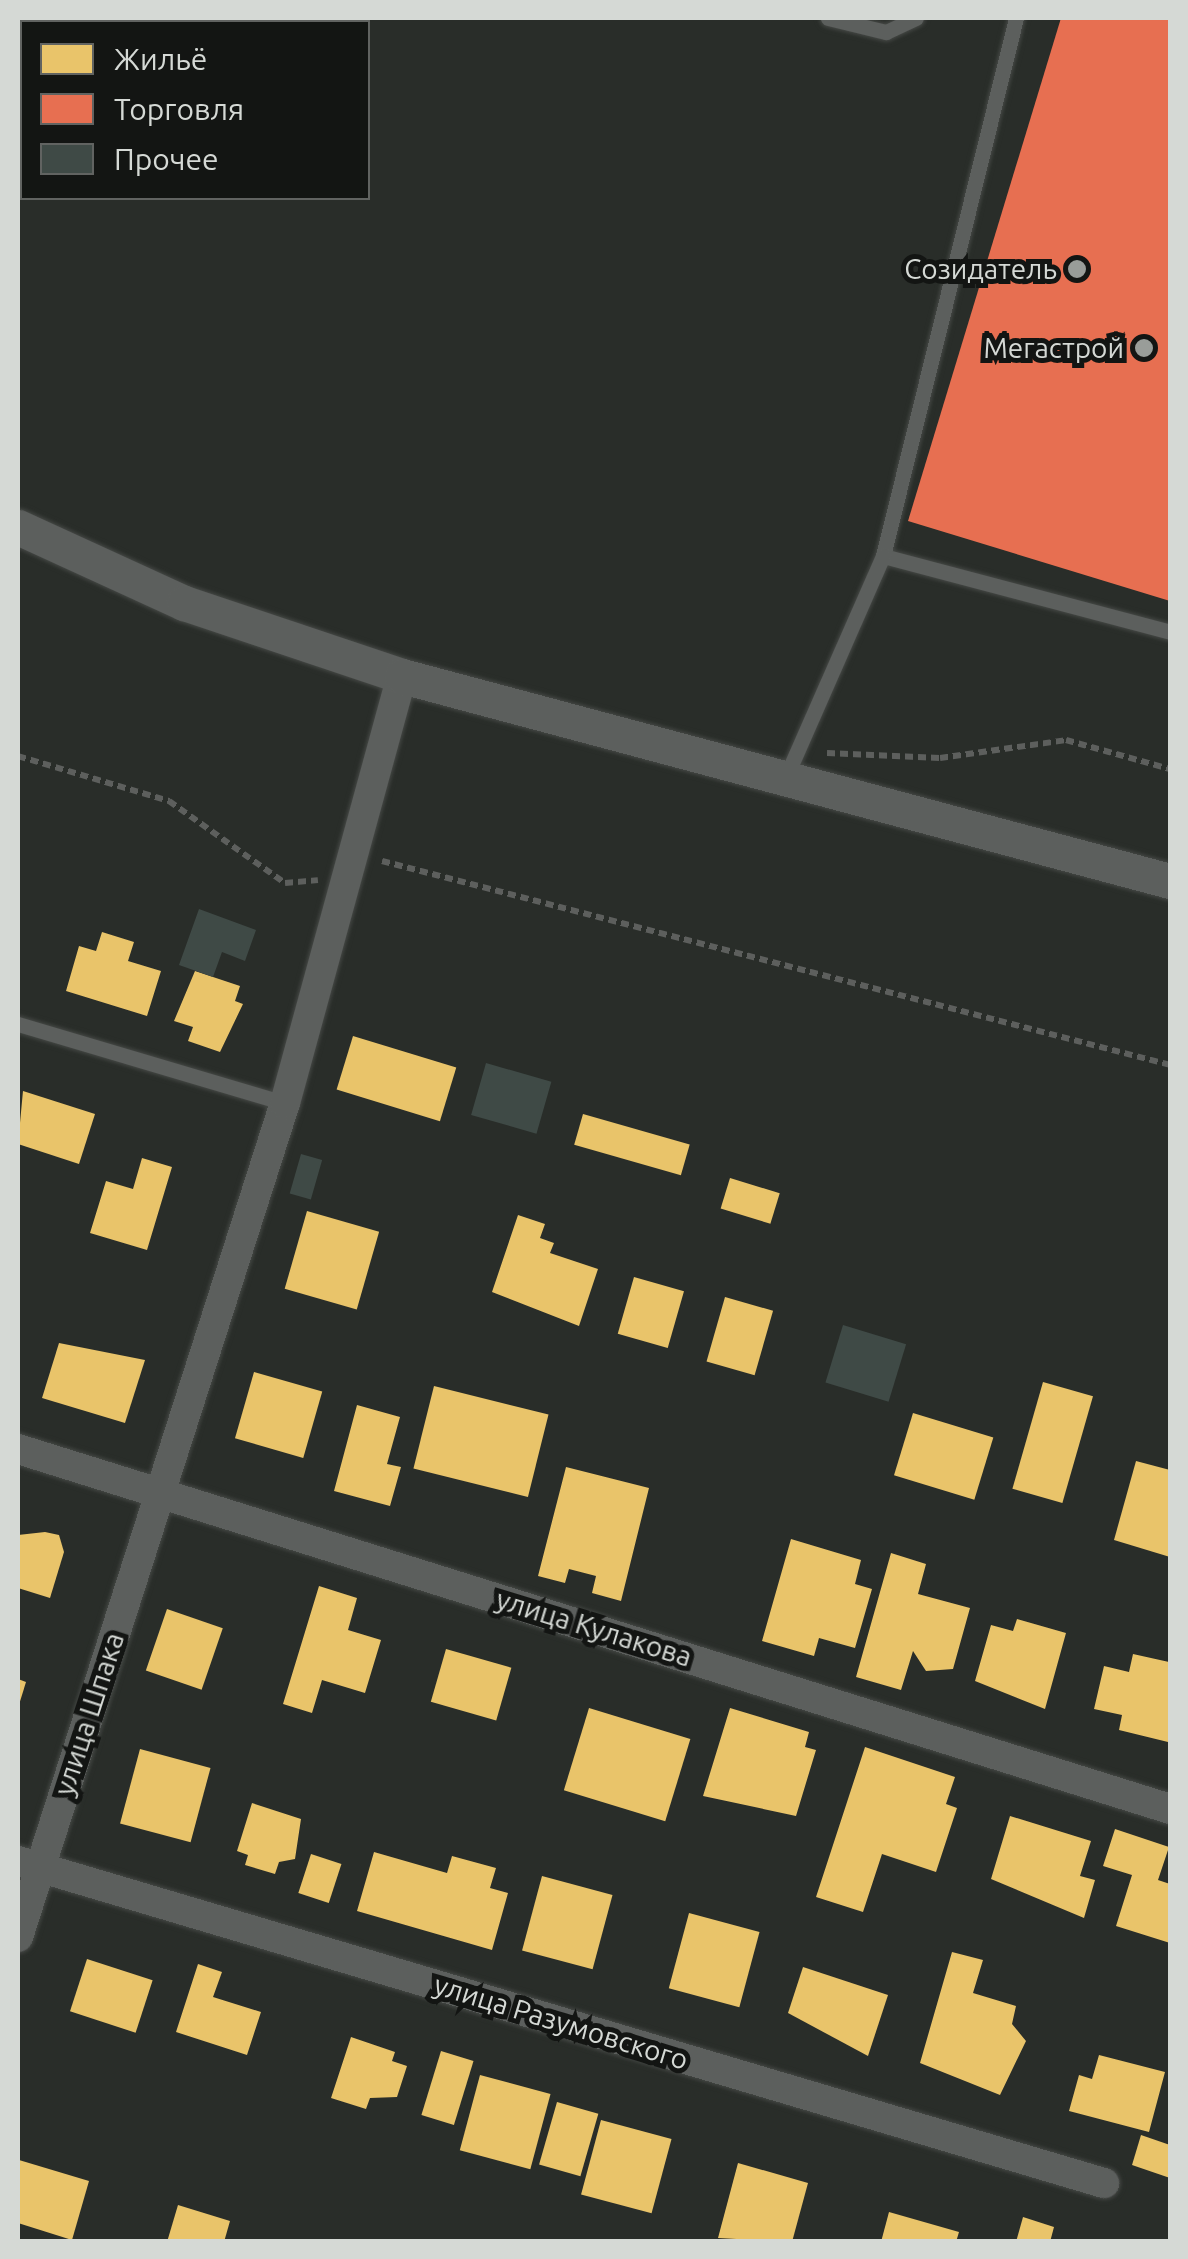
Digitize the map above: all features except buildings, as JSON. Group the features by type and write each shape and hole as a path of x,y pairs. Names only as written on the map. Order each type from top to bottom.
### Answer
{"street":[{"path":"18,527 184,603 402,676 790,767 1170,881"},
{"name":"улица Шпака","path":"18,1938 29,1864 159,1491 285,1103 359,855 402,676"},
{"name":"улица Кулакова","path":"18,1449 1170,1809"},
{"name":"улица Разумовского","path":"29,1864 1104,2183"}],"lane":[{"path":"828,18 886,32 916,18"},
{"path":"790,767 883,556 1016,18"},
{"path":"883,556 1170,632"},
{"path":"18,1024 285,1103"}],"path":[{"path":"790,767 940,758 1066,740 1170,769"},
{"path":"18,756 169,801 286,883 330,878 359,855 1170,1065"}],"place":[{"name":"Созидатель","path":"1077,269"},
{"name":"Мегастрой","path":"1144,348"}]}
